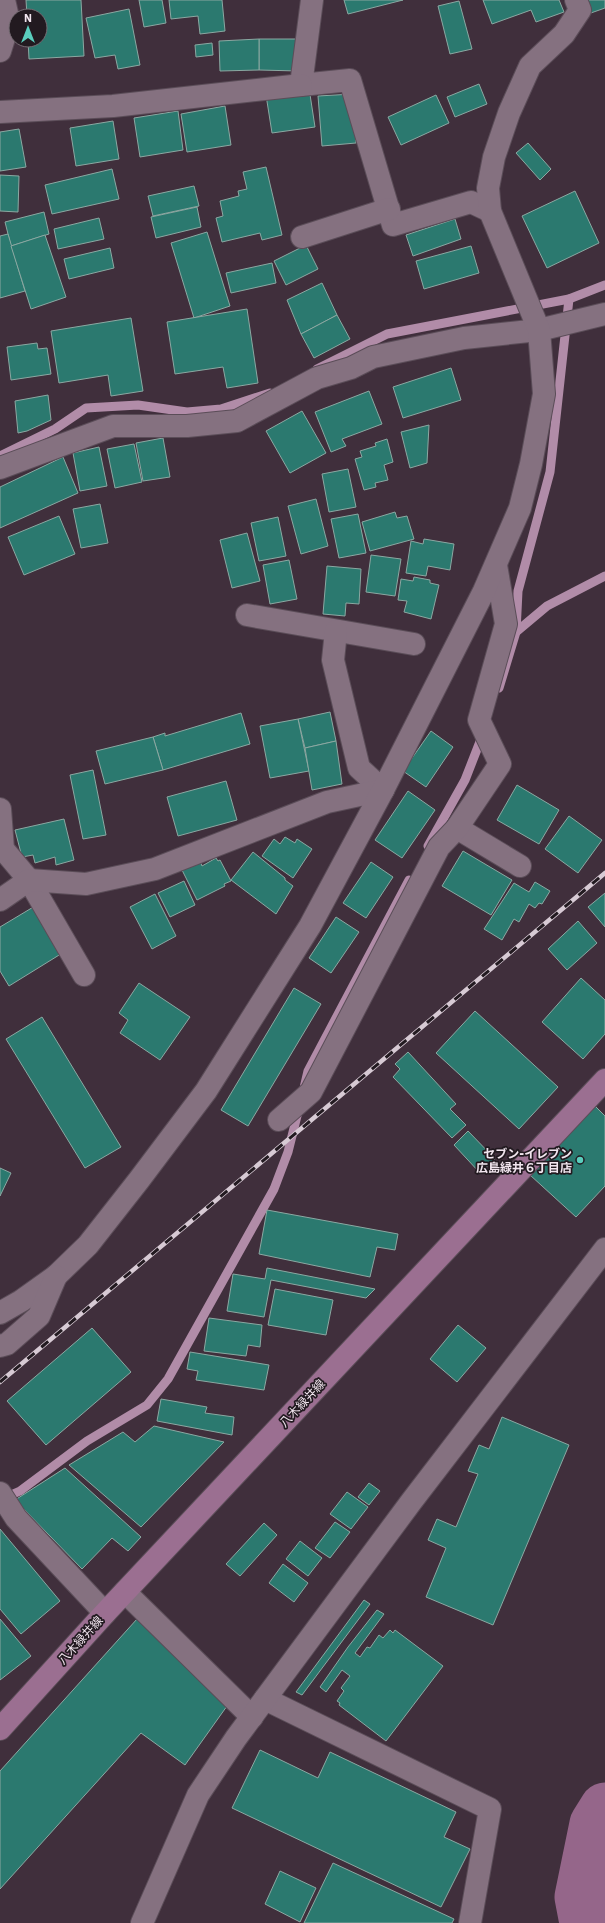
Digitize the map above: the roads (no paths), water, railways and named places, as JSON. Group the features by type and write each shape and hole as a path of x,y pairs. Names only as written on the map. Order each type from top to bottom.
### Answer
{"main road":[{"name":"八木緑井線","path":"0,1729 105,1613 605,1080"}],"street":[{"path":"0,51 9,22 4,0"},
{"path":"301,85 312,0"},
{"path":"0,1313 21,1301 56,1276 88,1245 206,1091 310,926 383,790 484,592 496,565 520,508 531,464 544,394 539,330 490,211 488,188 494,157 509,113 530,66 564,34 580,10 576,0"},
{"path":"0,112 113,106 350,80 394,225 471,202 490,211"},
{"path":"302,237 389,209"},
{"path":"0,468 114,426 187,426 237,421 316,378 352,368 373,357 464,338 539,330 605,314"},
{"path":"279,1120 311,1092 439,847 457,828 500,764 479,720 506,624 496,565"},
{"path":"247,615 414,644"},
{"path":"336,631 333,660 358,768 383,790"},
{"path":"0,900 29,880 86,884 155,869 327,802 383,790"},
{"path":"0,809 3,849 29,880 84,975"},
{"path":"457,828 520,866"},
{"path":"142,1923 198,1795 265,1699 416,1496 605,1249"},
{"path":"0,1346 7,1344 39,1316 56,1276"},
{"path":"0,1493 16,1518 105,1613"},
{"path":"125,1592 252,1717"},
{"path":"265,1699 490,1809 470,1923"}],"waterway":[{"path":"317,369 387,334 569,299 605,285"},
{"path":"499,688 516,632 518,591 550,472 569,299"},
{"path":"0,456 55,429 86,408 138,405 187,412 221,409 270,393"},
{"path":"516,632 547,606 605,576"},
{"path":"428,846 465,780 483,734"},
{"path":"304,1088 308,1071 409,880"},
{"path":"4,1498 20,1491 87,1441 147,1405 168,1379 274,1189 288,1152 299,1108"},
{"path":"585,1923 580,1897 595,1824 605,1808"}],"railway":[{"path":"0,1382 605,873"}],"place":[{"name":"セブン‐イレブン 広島緑井６丁目店","path":"580,1160"}]}
